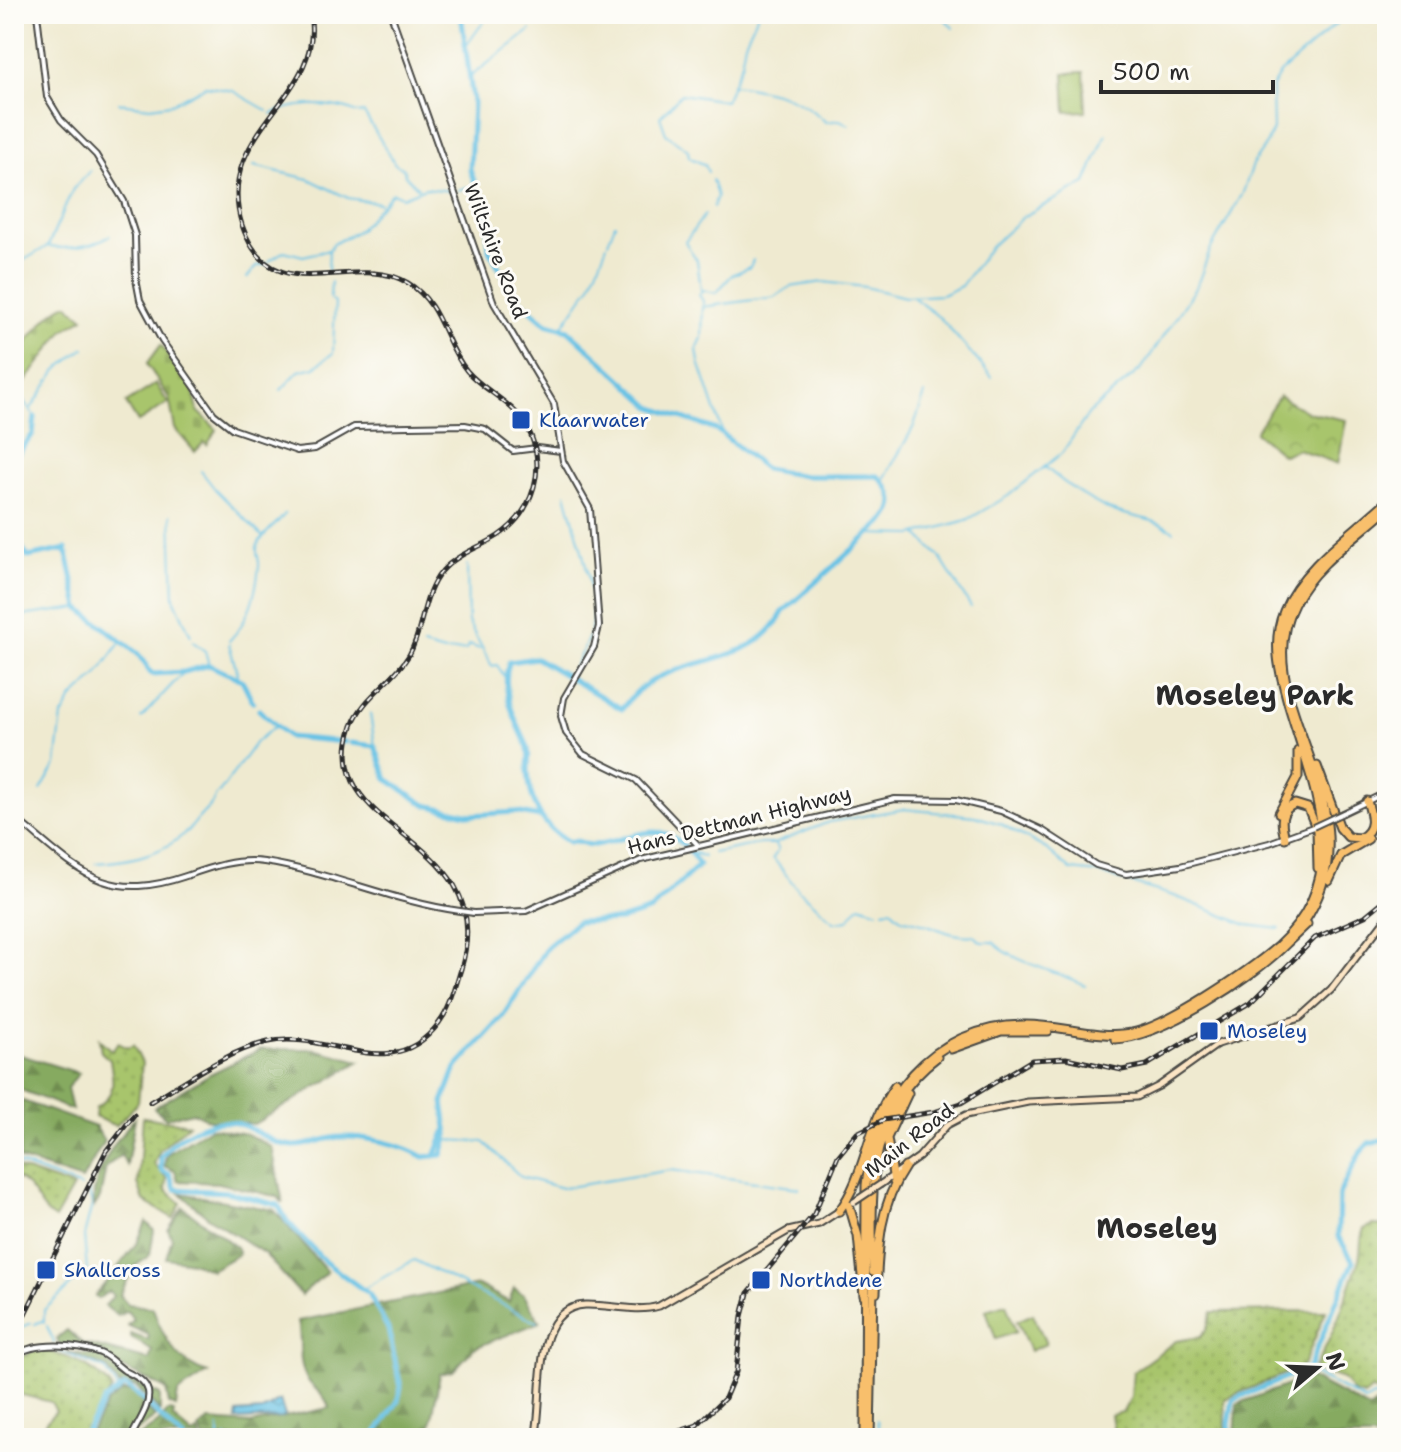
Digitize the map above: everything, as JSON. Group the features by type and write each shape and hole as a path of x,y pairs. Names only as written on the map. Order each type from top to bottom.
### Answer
{"highway":[{"path":"1287,943 1315,904 1330,854 1325,813 1283,659 1287,619 1302,590 1387,501"},
{"path":"1352,537 1387,509"},
{"path":"1283,839 1279,813 1296,782 1300,767 1277,655 1283,613 1301,584 1343,546"},
{"path":"868,1322 858,1236 848,1205 883,1104 905,1074 955,1041 993,1028 1035,1025 1116,1034 1151,1027 1260,960 1298,923 1320,880 1324,838 1286,697"},
{"path":"1295,708 1340,828 1348,837 1360,838 1369,831 1372,820 1369,800"},
{"path":"872,1351 871,1198 877,1149 904,1090 944,1053 976,1037 1009,1030 1117,1039 1148,1034 1257,968 1287,943 1313,915 1341,855 1373,833 1369,800"},
{"path":"1283,839 1281,819 1286,810 1295,804 1308,808 1316,821 1319,862 1312,891 1298,923"},
{"path":"868,1438 878,1243 896,1173 886,1144 892,1122 917,1080 944,1053"},
{"path":"868,1438 866,1194 870,1156 885,1113 918,1067"}],"main road":[{"name":"Main Road","path":"535,1438 540,1415 544,1339 563,1313 582,1305 637,1309 659,1306 788,1231 819,1224 896,1173 961,1116 1021,1102 1125,1099 1145,1094 1218,1044 1305,1015 1349,967 1387,917"},
{"path":"1050,1100 1060,1106"}],"street":[{"path":"37,14 44,83 50,103 66,126 97,156 131,218 140,300 167,348 214,414 226,425 300,451 315,449 356,427 465,425 485,429 513,451 537,448 561,451"},
{"name":"Wiltshire Road","path":"391,14 494,303 556,409 561,451 568,472 590,509 599,607 597,641 569,688 561,716 574,747 636,781 696,846"},
{"name":"Hans Dettman Highway","path":"14,817 76,867 111,885 146,887 223,864 259,861 460,911 503,914 542,906 621,867 681,849 871,803 926,798 975,803 1013,815 1052,835 1096,865 1126,874 1158,871 1283,839 1387,792"},
{"path":"14,1356 43,1346 98,1352 140,1379 147,1390 148,1400 131,1438"}],"green space":[{"path":"1084,72 1086,111 1066,112 1064,73"},
{"path":"67,304 84,318 64,330 23,385 14,356 45,320"},
{"path":"161,345 192,386 198,411 217,430 207,445 204,442 195,452 175,429 169,398 147,364"},
{"path":"156,384 168,403 138,422 126,403"},
{"path":"1279,396 1307,412 1346,420 1338,464 1298,449 1283,455 1255,432"},
{"path":"99,1039 112,1051 118,1043 128,1048 133,1045 142,1063 138,1102 116,1126 95,1117 96,1108 107,1098 113,1082 110,1060 101,1052"},
{"path":"261,1049 314,1049 360,1061 254,1124 209,1120 193,1112 166,1118 154,1108 210,1074"},
{"path":"14,1053 79,1073 67,1088 72,1110 16,1088"},
{"path":"20,1100 96,1127 104,1141 82,1180 19,1159"},
{"path":"143,1117 189,1124 160,1150 154,1164 167,1178 166,1190 181,1203 173,1218 144,1201 138,1183"},
{"path":"135,1118 127,1165 121,1155 106,1167 100,1198 94,1207 100,1171 112,1148"},
{"path":"210,1128 247,1134 272,1147 283,1203 278,1197 218,1183 178,1181 175,1171 164,1166 167,1154"},
{"path":"14,1167 73,1187 55,1219 27,1186 14,1177"},
{"path":"180,1193 274,1210 327,1272 301,1295 265,1254 209,1218"},
{"path":"183,1207 236,1247 239,1254 211,1270 192,1262 166,1258 172,1238 168,1230"},
{"path":"146,1222 154,1230 150,1255 134,1267 120,1295 128,1304 153,1308 173,1348 188,1363 208,1373 178,1393 176,1407 169,1404 166,1389 119,1366 102,1352 59,1344 57,1338 67,1330 82,1343 149,1360 152,1351 131,1334 148,1340 149,1335 127,1325 134,1320 127,1311 118,1316 105,1306 113,1296 109,1291 98,1299 95,1296 137,1243"},
{"path":"1373,1225 1387,1226 1387,1394 1371,1390 1364,1396 1353,1393 1343,1379 1314,1369 1345,1301 1359,1259 1364,1229"},
{"path":"478,1285 509,1302 514,1288 524,1295 540,1322 474,1348 453,1371 440,1374 430,1430 423,1438 203,1438 199,1428 209,1421 251,1424 329,1408 325,1398 304,1373 298,1321"},
{"path":"1006,1304 1016,1332 996,1339 986,1310"},
{"path":"1326,1311 1303,1366 1225,1399 1226,1438 1177,1433 1167,1438 1115,1438 1111,1415 1123,1412 1131,1397 1133,1372 1176,1341 1200,1337 1207,1328 1212,1312"},
{"path":"1033,1314 1046,1344 1030,1351 1017,1321"},
{"path":"35,1350 78,1362 98,1374 112,1389 81,1438 47,1438 45,1423 56,1411 51,1402 14,1393 14,1361"},
{"path":"67,1352 100,1356 125,1378 160,1395 160,1412 137,1387 120,1386 107,1368"},
{"path":"1309,1377 1369,1409 1377,1403 1387,1414 1383,1438 1235,1438 1237,1404"},
{"path":"123,1391 133,1392 155,1417 127,1438 87,1438 107,1403"},
{"path":"168,1411 174,1412 173,1418 193,1435 198,1432 200,1438 137,1438 158,1423"}],"water":[{"path":"280,1400 285,1416 282,1418 236,1420 237,1413 262,1411"}],"waterway":[{"path":"373,1438 398,1401 401,1387 388,1329 369,1294 325,1262 287,1221 278,1205 227,1192 175,1189 170,1175 161,1170 161,1157 184,1135 204,1126 226,1122 244,1125 285,1145 299,1146 335,1137 351,1137 396,1145 424,1157 442,1155 448,1135 443,1102 456,1068 503,1016 547,947 577,922 620,920 651,910 699,865 687,848 663,833 638,834 590,845 569,842 551,829 538,812 531,792 528,748 514,715 506,684 509,662 536,658 622,709 639,690 660,677 728,655 749,646 768,632 783,612 887,518 893,500 878,476 805,476 765,469 717,430 652,407 568,330 547,324 516,297 489,250 487,215 470,170 473,102 461,14"},
{"path":"466,46 489,14"},
{"path":"742,58 745,42 758,14"},
{"path":"941,14 953,28"},
{"path":"867,534 913,535 967,520 1008,496 1062,453 1089,413 1142,368 1196,288 1211,248 1242,195 1254,162 1267,143 1273,129 1272,87 1280,73 1347,14"},
{"path":"470,77 531,30"},
{"path":"708,172 705,165 689,157 688,150 666,134 660,117 681,94 725,101 743,60"},
{"path":"733,85 784,96 805,106 826,122 840,120 849,125"},
{"path":"119,103 150,107 171,104 206,86 233,91 268,111"},
{"path":"272,114 309,105 364,113 395,164 404,169 405,175 418,188"},
{"path":"702,307 775,297 790,287 823,282 865,287 905,297 942,295 961,286 991,246 1024,216 1086,183 1106,134"},
{"path":"254,166 309,179 348,198 379,203"},
{"path":"14,266 48,246 73,189 90,171"},
{"path":"712,180 717,196 713,207"},
{"path":"458,190 468,187 477,191"},
{"path":"269,261 284,251 303,256 329,250 333,244 359,230 392,193 402,197 425,188 451,191"},
{"path":"701,290 697,260 685,242 705,214"},
{"path":"608,242 615,224"},
{"path":"50,247 81,246 110,235"},
{"path":"562,327 591,285 607,245"},
{"path":"328,272 329,250"},
{"path":"723,434 699,362 697,349 702,338 703,301 699,295 702,290 716,293 732,275 750,267 753,260"},
{"path":"247,278 257,266 267,264"},
{"path":"281,390 299,371 315,367 333,353 335,302 330,299 331,282"},
{"path":"914,298 940,318 992,377"},
{"path":"14,305 17,323 14,339"},
{"path":"30,410 57,370 84,348"},
{"path":"14,388 33,414"},
{"path":"883,481 913,428 925,394"},
{"path":"14,459 33,434 35,417"},
{"path":"1045,467 1099,505 1174,531"},
{"path":"201,471 263,537"},
{"path":"566,493 589,580 593,615 589,636 570,676"},
{"path":"229,641 242,624 256,587 258,544 285,514"},
{"path":"171,515 174,598 191,636"},
{"path":"918,535 939,556 971,607"},
{"path":"14,536 28,557 66,549 79,608 138,654 152,674 184,672 209,665 242,680 253,702"},
{"path":"467,565 468,622 492,666 497,665 506,679"},
{"path":"14,617 79,608"},
{"path":"192,641 205,651 209,665"},
{"path":"41,790 56,765 62,716 72,699 98,674 120,643"},
{"path":"229,644 239,679"},
{"path":"423,646 444,652 466,650 469,645 480,649"},
{"path":"141,718 184,672"},
{"path":"259,710 289,737 345,742"},
{"path":"370,714 375,746"},
{"path":"219,793 256,742 274,727"},
{"path":"351,743 375,746 387,779 426,805 471,815 515,812 540,817"},
{"path":"95,863 139,857 165,847 187,831 216,795"},
{"path":"713,853 774,844 829,822 904,809 975,816 1001,824 1048,850 1071,870 1098,873 1177,897 1247,925 1280,929"},
{"path":"775,845 778,850 773,858 799,891"},
{"path":"694,857 695,853 704,857"},
{"path":"801,892 835,922 848,920 860,905 878,911"},
{"path":"884,911 891,909 902,919 955,934 974,935 981,942 993,942 1024,961 1085,985"},
{"path":"14,1095 19,1110 14,1158"},
{"path":"435,1156 445,1132"},
{"path":"447,1140 484,1142 521,1177 562,1188 671,1170 799,1188"},
{"path":"1231,1438 1229,1424 1233,1400 1309,1368 1353,1261 1338,1236 1339,1194 1360,1153 1369,1143 1382,1140 1387,1144"},
{"path":"14,1162 81,1187"},
{"path":"44,1322 44,1310 87,1270 84,1236 92,1205 89,1192"},
{"path":"363,1289 414,1260 537,1322"},
{"path":"35,1324 44,1320"},
{"path":"22,1327 31,1323"},
{"path":"47,1326 54,1343"},
{"path":"55,1349 105,1369 119,1390"},
{"path":"1307,1370 1365,1401 1373,1396 1387,1399"},
{"path":"82,1438 105,1400 125,1386 184,1438"},
{"path":"1379,1399 1387,1411"},
{"path":"877,1420 880,1438"},
{"path":"219,1428 219,1438"}],"railway":[{"path":"150,1102 207,1068 253,1046 291,1040 358,1052 380,1054 400,1051 420,1042 443,1017 461,969 467,923 456,888 435,861 359,792 347,763 352,726 363,706 409,655 430,591 442,571 454,560 510,526 529,501 537,472 533,442 527,427 507,404 467,371 435,312 419,292 408,283 387,275 293,274 273,267 256,252 242,225 237,192 242,164 302,69 310,43 310,14"},
{"path":"659,1438 697,1425 725,1398 736,1372 742,1316 748,1293 814,1214 838,1156 857,1133 883,1120 934,1112 961,1103 1032,1060 1066,1058 1122,1070 1147,1065 1250,1003 1315,938 1365,916 1387,898"},
{"path":"14,1336 106,1151 134,1115"}],"place":[{"name":"Klaarwater","path":"521,420"},
{"name":"Moseley","path":"1209,1031"},
{"name":"Shallcross","path":"46,1270"},
{"name":"Northdene","path":"761,1280"}],"district":[{"name":"Moseley Park","path":"1255,695"},
{"name":"Moseley","path":"1157,1228"}]}
